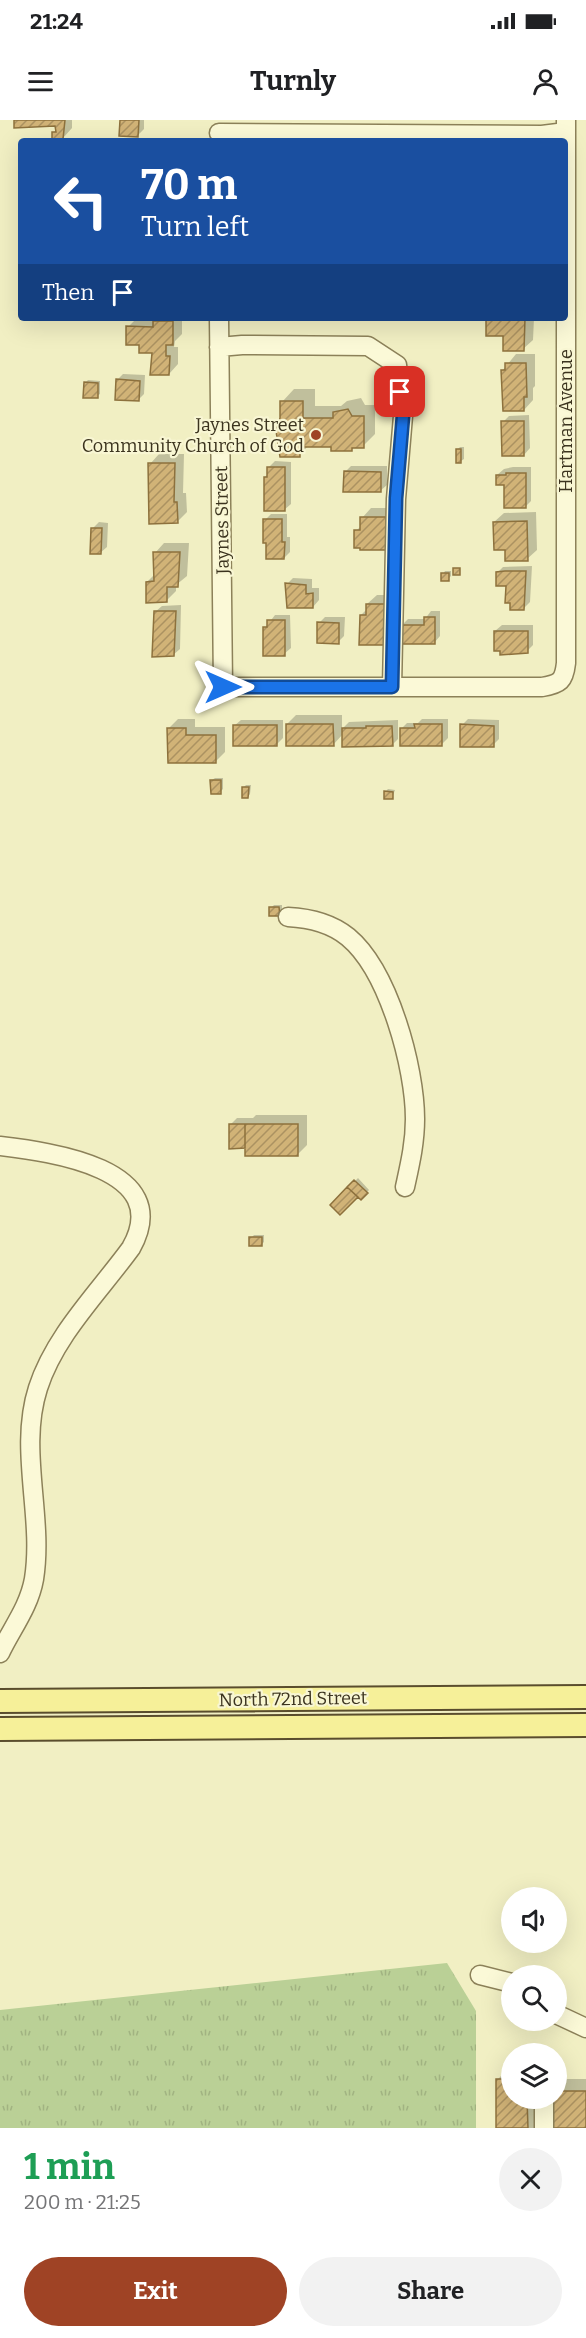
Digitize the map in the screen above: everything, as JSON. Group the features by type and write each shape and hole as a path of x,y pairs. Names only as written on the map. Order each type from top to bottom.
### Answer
{"main road":[{"name":"North 72nd Street","path":"0,1701 586,1697"},
{"name":"North 72nd Street","path":"0,1729 586,1725"}],"street":[{"path":"219,131 542,135 566,126"},
{"name":"Jaynes Street","path":"219,321 223,687 392,687"},
{"name":"Hartman Avenue","path":"392,687 543,687 560,683 564,677 566,663 566,321"},
{"path":"219,347 242,345 368,346 397,365 403,416 396,498 392,687"},
{"path":"288,917 319,922 341,932 359,947 381,982 410,1071 414,1097 414,1139 405,1187"},
{"path":"0,1146 63,1158 108,1171 132,1190 139,1218 136,1237 131,1248 57,1347 38,1388 31,1426 34,1579 24,1610 0,1653"},
{"path":"480,1975 501,1980"},
{"path":"567,2019 586,2028"},
{"path":"544,2109 544,2128"}],"green space":[{"path":"447,1963 476,2011 476,2128 0,2128 0,2010"}],"building":[{"path":"14,120 65,120 63,138 52,138 52,132 56,132 55,126 14,128"},
{"path":"120,120 139,120 138,137 119,136"},
{"path":"153,321 173,321 173,345 166,345 166,356 170,356 169,375 150,375 152,353 139,353 139,345 126,345 126,326 153,327"},
{"path":"486,321 525,321 524,351 503,351 503,336 486,336"},
{"path":"505,363 526,363 527,397 524,397 524,411 503,411 501,370 505,370"},
{"path":"116,379 140,381 139,401 115,400"},
{"path":"84,382 98,383 98,398 83,398"},
{"path":"280,401 303,401 303,418 333,418 333,412 348,409 352,416 364,416 364,448 352,448 352,451 331,451 331,447 300,447 300,457 280,457 276,431 280,418"},
{"path":"501,421 524,421 524,456 502,456"},
{"path":"456,449 461,449 461,463 456,463"},
{"path":"148,463 175,463 174,502 177,502 178,523 149,524"},
{"path":"267,467 285,467 285,511 264,511 264,477 267,477"},
{"path":"344,471 381,472 381,492 343,492"},
{"path":"506,473 526,473 526,508 504,508 504,485 496,485 496,475 506,475"},
{"path":"360,517 392,517 392,550 354,548 354,530 360,530"},
{"path":"263,519 282,519 282,542 285,542 284,559 266,559"},
{"path":"527,521 528,561 505,561 505,550 494,550 493,522"},
{"path":"91,528 102,528 101,554 90,554"},
{"path":"153,552 180,552 178,587 167,587 167,602 146,603 146,582 154,581"},
{"path":"453,568 460,568 460,575 453,575"},
{"path":"526,571 524,610 510,610 510,603 505,603 506,586 496,586 496,572"},
{"path":"441,573 449,573 449,581 441,581"},
{"path":"285,583 306,585 306,594 313,593 313,608 287,608"},
{"path":"366,604 389,604 388,645 359,645 360,615 366,615"},
{"path":"154,611 176,611 174,656 152,657"},
{"path":"424,617 435,617 435,644 400,644 400,625 424,625"},
{"path":"267,620 285,620 285,656 263,656 263,627 267,627"},
{"path":"317,622 339,623 339,644 317,643"},
{"path":"494,631 528,631 528,653 500,655 500,651 494,651"},
{"path":"286,724 333,724 334,746 286,746"},
{"path":"414,724 442,724 442,746 400,746 400,728 415,728"},
{"path":"460,724 494,726 494,747 460,747"},
{"path":"233,725 277,725 277,746 233,746"},
{"path":"366,726 392,726 393,746 342,747 342,728 366,728"},
{"path":"167,728 186,728 186,735 216,735 216,763 168,763"},
{"path":"210,780 221,780 221,794 211,794"},
{"path":"242,787 249,787 248,798 242,798"},
{"path":"384,791 393,792 393,799 384,799"},
{"path":"269,907 279,907 280,916 269,916"},
{"path":"229,1124 245,1124 245,1148 229,1149"},
{"path":"245,1124 298,1124 298,1156 245,1156"},
{"path":"354,1180 368,1193 361,1200 347,1187"},
{"path":"347,1187 358,1197 340,1215 330,1205"},
{"path":"249,1237 262,1237 262,1246 249,1246"},
{"path":"496,2079 501,2079 501,2109 527,2109 528,2128 496,2128"},
{"path":"567,2091 586,2091 586,2128 553,2128 553,2109 567,2109"}],"place":[{"name":"Jaynes Street Community Church of God","path":"316,435"}],"route":[{"path":"223,687 392,687 396,498 403,416 400,392"}]}
